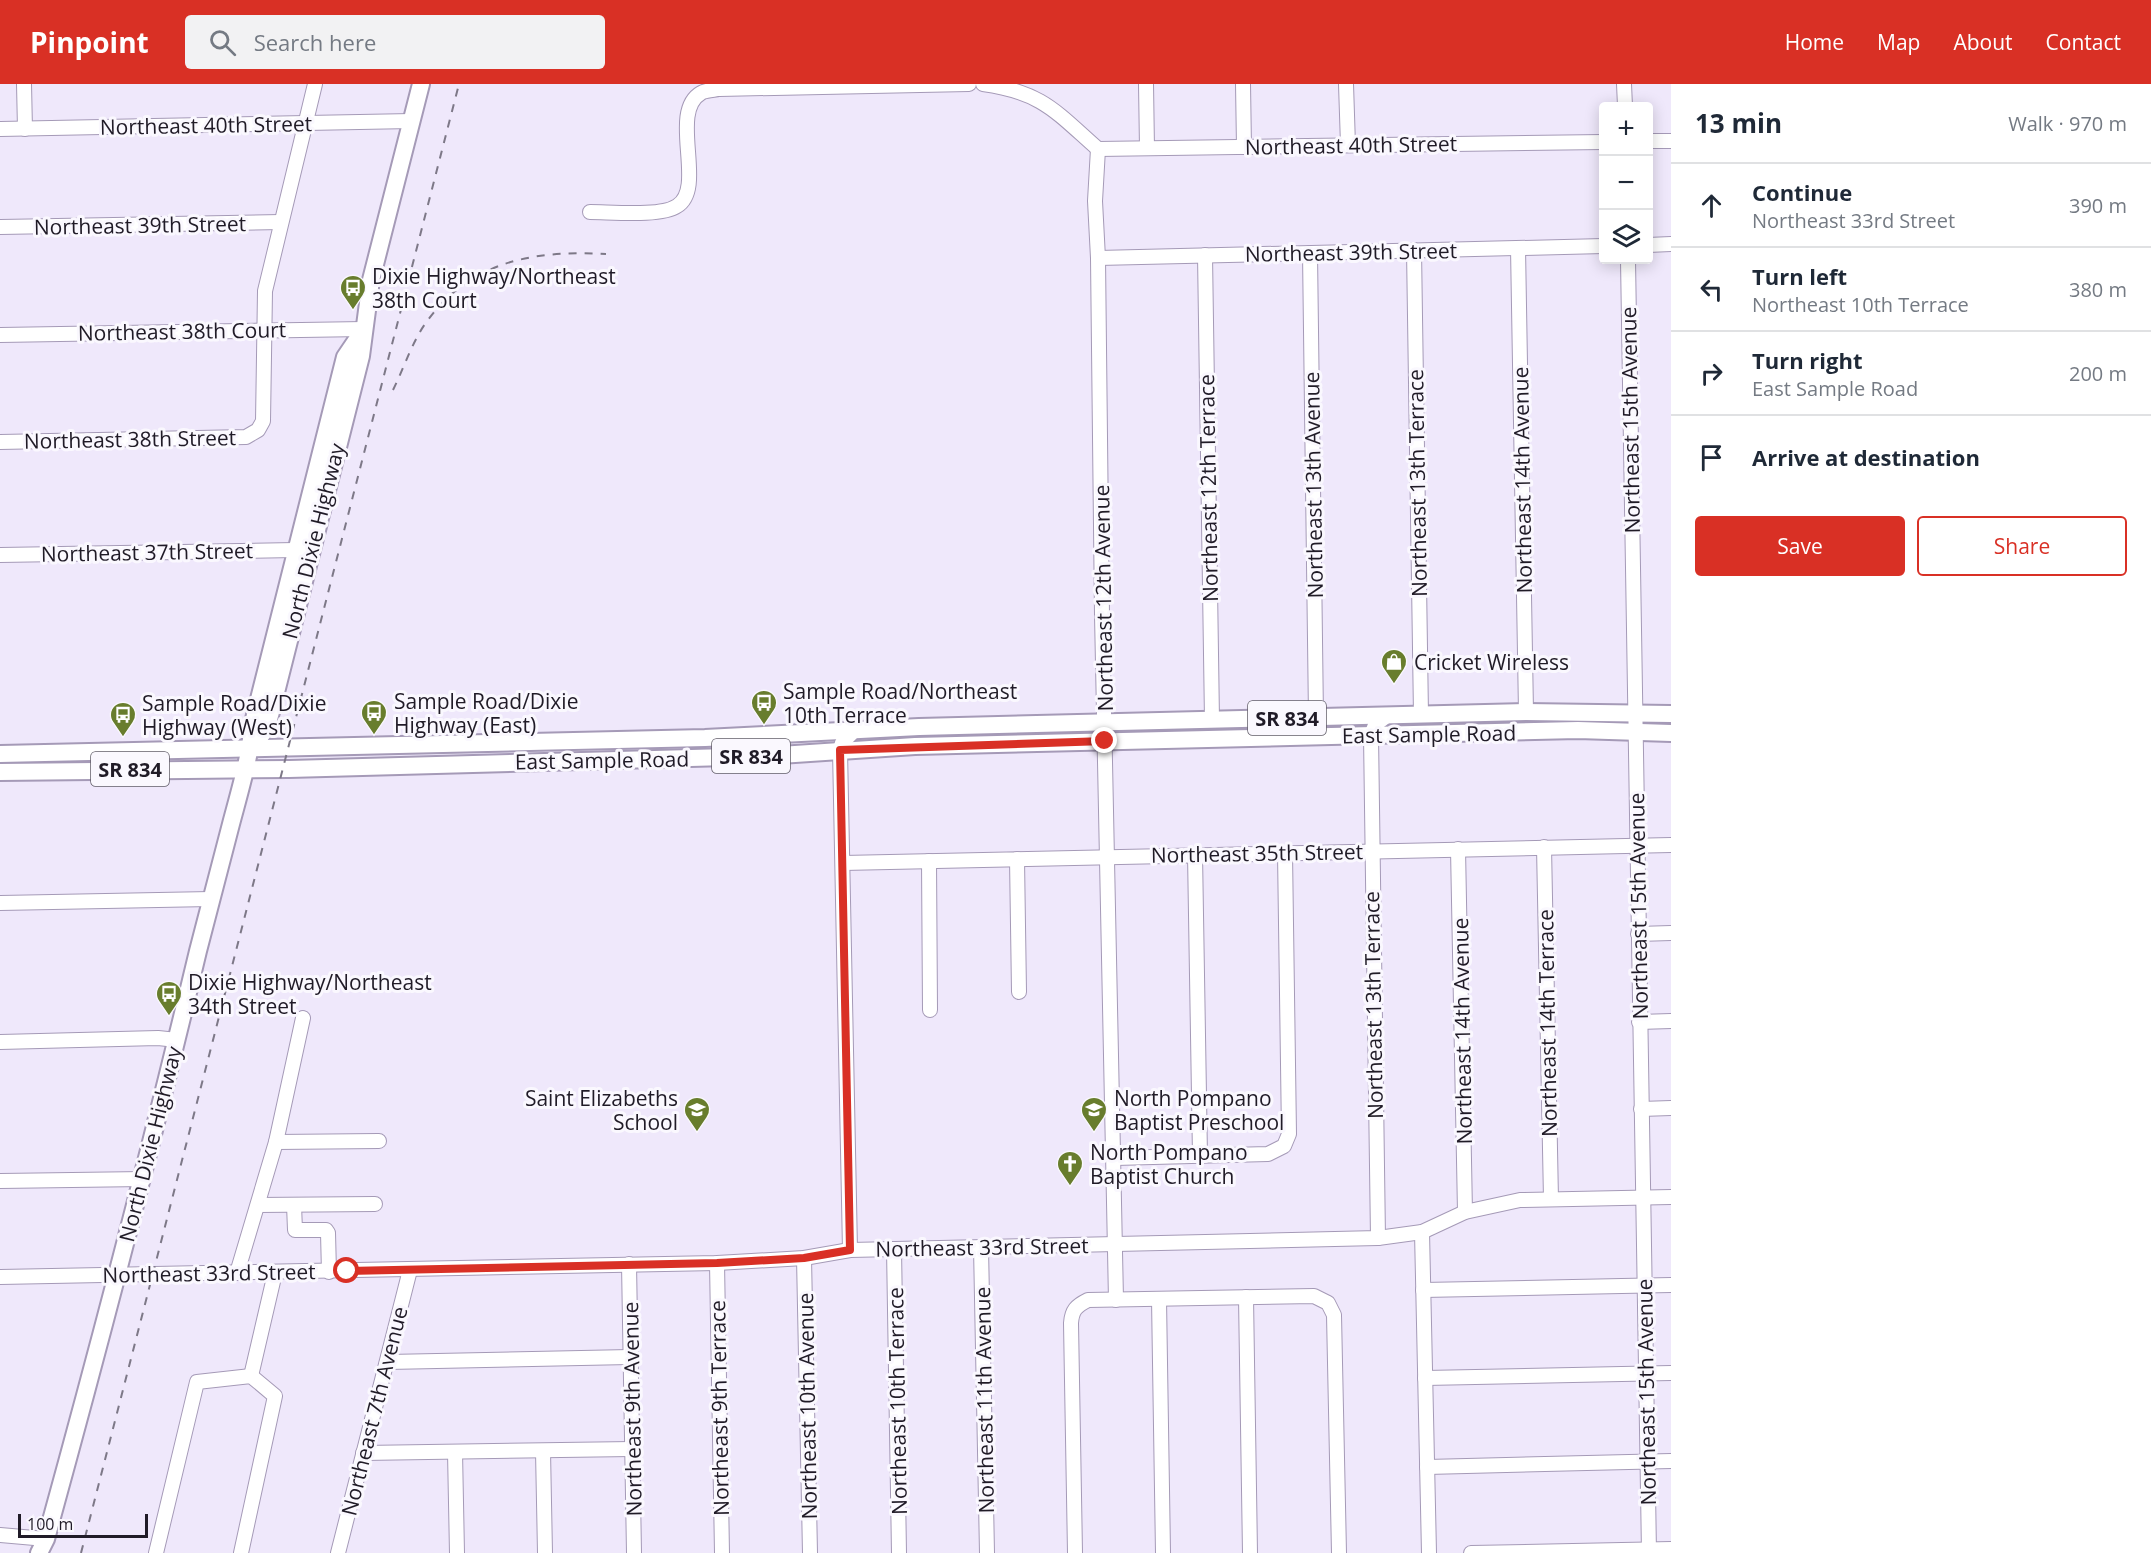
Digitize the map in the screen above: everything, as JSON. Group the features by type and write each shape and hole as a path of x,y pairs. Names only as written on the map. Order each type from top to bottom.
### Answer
{"main road":[{"name":"North Dixie Highway","path":"251,749 266,729 271,712 361,356 371,280 421,84"},
{"name":"North Dixie Highway","path":"45,1548 96,1363 116,1275 144,1179 211,899 251,749 253,723 295,550 345,357 364,329"},
{"name":"East Sample Road","path":"0,754 744,737 856,729 1105,722 1526,712 1671,714"},
{"name":"East Sample Road","path":"0,772 245,770 1300,736 1578,730 1671,733"},
{"path":"813,752 823,744 830,731"},
{"path":"512,762 520,750 537,741"}],"street":[{"path":"24,84 25,129"},
{"path":"263,329 265,291 315,84"},
{"path":"590,212 657,211 676,208 685,200 688,182 687,117 692,103 701,93 719,89 969,84"},
{"path":"983,84 1012,88 1040,99 1066,118 1098,149"},
{"path":"1146,84 1147,148"},
{"path":"1243,84 1244,147"},
{"path":"1346,84 1348,145"},
{"path":"1624,84 1625,102"},
{"name":"Northeast 40th Street","path":"0,129 412,121"},
{"path":"1653,141 1671,141"},
{"name":"Northeast 40th Street","path":"1098,149 1599,142"},
{"name":"Northeast 12th Avenue","path":"1098,149 1095,201 1098,258 1116,1300"},
{"name":"Northeast 39th Street","path":"0,227 281,222"},
{"path":"1653,245 1671,244"},
{"name":"Northeast 39th Street","path":"1098,258 1599,246"},
{"name":"Northeast 14th Avenue","path":"1518,248 1526,712"},
{"name":"Northeast 13th Terrace","path":"1414,250 1420,715"},
{"name":"Northeast 13th Avenue","path":"1310,253 1316,717"},
{"name":"Northeast 12th Terrace","path":"1205,255 1212,720"},
{"name":"Northeast 15th Avenue","path":"1628,264 1649,1551"},
{"name":"Northeast 38th Street","path":"0,442 246,436 258,430 263,421 263,329"},
{"name":"Northeast 38th Court","path":"0,335 364,329"},
{"name":"Northeast 37th Street","path":"0,555 295,550"},
{"path":"1371,735 1375,724 1387,716"},
{"path":"1300,736 1311,728 1316,717"},
{"path":"850,1250 840,750 846,738 856,729"},
{"name":"Northeast 13th Terrace","path":"1371,735 1378,1238"},
{"name":"Northeast 35th Street","path":"843,862 1671,845"},
{"name":"Northeast 14th Terrace","path":"1544,847 1551,1199"},
{"name":"Northeast 14th Avenue","path":"1458,849 1465,1212"},
{"path":"1115,1158 1268,1154 1284,1146 1289,1134 1285,853"},
{"path":"1195,854 1200,1156"},
{"path":"1017,859 1019,992"},
{"path":"929,861 930,1010"},
{"path":"0,903 211,899"},
{"path":"1638,934 1671,933"},
{"path":"237,1273 276,1142 303,1018"},
{"path":"1639,1022 1671,1021"},
{"path":"0,1042 158,1038 177,1040"},
{"path":"1641,1109 1671,1108"},
{"path":"276,1142 380,1141"},
{"path":"0,1181 144,1179"},
{"name":"Northeast 33rd Street","path":"0,1277 717,1263 804,1258 850,1250 1378,1238 1422,1232 1465,1212 1520,1200 1671,1197"},
{"path":"258,1205 375,1204"},
{"path":"294,1205 295,1230 326,1230 328,1233 329,1272"},
{"path":"1422,1232 1429,1553"},
{"name":"Northeast 11th Avenue","path":"981,1247 987,1553"},
{"name":"Northeast 10th Terrace","path":"894,1249 899,1553"},
{"name":"Northeast 10th Avenue","path":"804,1258 810,1553"},
{"name":"Northeast 9th Terrace","path":"717,1263 722,1553"},
{"name":"Northeast 9th Avenue","path":"629,1264 634,1553"},
{"name":"Northeast 7th Avenue","path":"338,1553 410,1270"},
{"path":"250,1376 275,1273"},
{"path":"1423,1290 1671,1286"},
{"path":"1076,1553 1072,1312 1078,1305 1088,1300 1314,1296 1328,1303 1334,1315 1339,1553"},
{"path":"1246,1297 1250,1553"},
{"path":"1159,1299 1163,1553"},
{"path":"388,1362 630,1357"},
{"path":"1425,1378 1671,1373"},
{"path":"156,1553 197,1382 250,1376 275,1396 241,1553"},
{"path":"363,1453 632,1449"},
{"path":"543,1451 545,1553"},
{"path":"455,1452 457,1553"},
{"path":"1426,1467 1671,1461"},
{"path":"0,1535 45,1548"},
{"path":"1471,1553 1671,1549"}],"railway":[{"path":"81,1553 459,84"},
{"path":"393,390 413,345 428,320 445,300 465,284 485,272 531,257 555,254 606,254"}],"place":[{"name":"Dixie Highway/Northeast 38th Court","path":"353,311"},
{"name":"Cricket Wireless","path":"1394,685"},
{"name":"Sample Road/Northeast 10th Terrace","path":"764,726"},
{"name":"Sample Road/Dixie Highway (East)","path":"374,736"},
{"name":"Sample Road/Dixie Highway (West)","path":"123,738"},
{"name":"Dixie Highway/Northeast 34th Street","path":"169,1017"},
{"name":"Saint Elizabeths School","path":"697,1133"},
{"name":"North Pompano Baptist Preschool","path":"1094,1133"},
{"name":"North Pompano Baptist Church","path":"1070,1187"}],"route":[{"path":"347,1271 717,1263 804,1258 850,1250 840,750 1105,741"}]}
